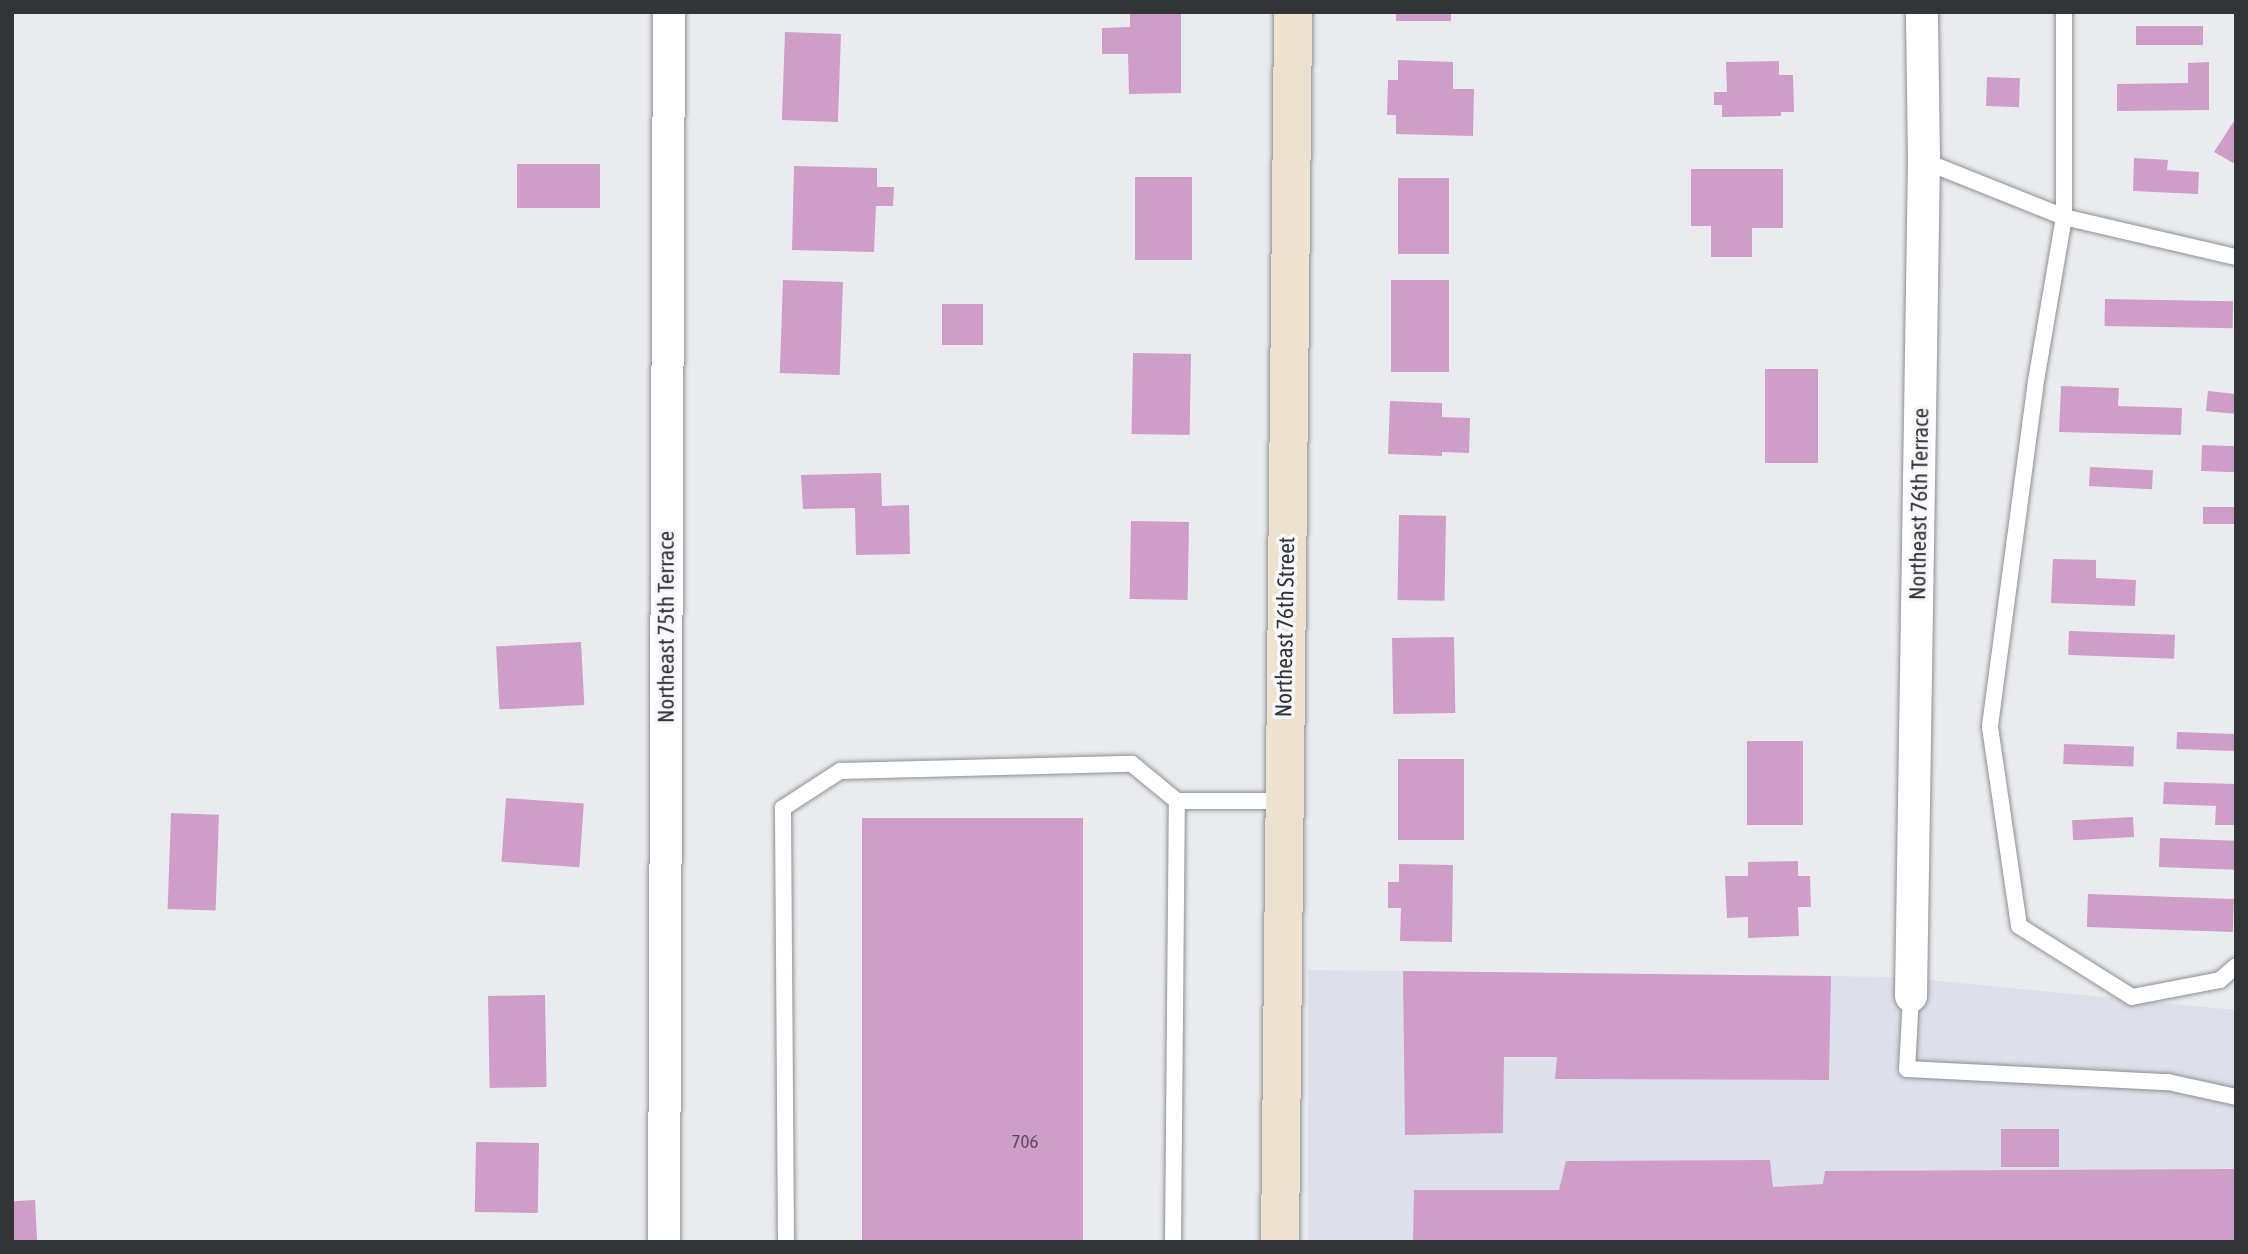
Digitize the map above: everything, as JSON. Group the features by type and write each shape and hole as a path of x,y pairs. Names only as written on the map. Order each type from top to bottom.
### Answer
{"street":[{"name":"Northeast 75th Terrace","path":"664,1242 669,12"},
{"name":"Northeast 76th Street","path":"1280,1242 1293,12"},
{"name":"Northeast 76th Terrace","path":"1911,996 1924,161 1922,12"}],"lane":[{"path":"2064,12 2064,217 2036,381 1990,727 2019,926 2132,997 2220,980 2236,966"},
{"path":"1924,161 2064,217 2236,257"},
{"path":"786,1242 783,808 840,771 1132,764 1177,801 1283,801"},
{"path":"1173,1242 1177,801"},
{"path":"1911,996 1907,1069 2168,1082 2236,1097"}],"shaded area":[{"path":"1308,970 1898,977 2236,1010 2236,1242 1308,1242"}],"building":[{"path":"1130,12 1181,12 1181,93 1129,94 1128,54 1102,54 1102,28 1130,27"},
{"path":"1396,12 1451,12 1451,21 1396,21"},
{"path":"2136,26 2203,26 2203,45 2136,45"},
{"path":"785,32 841,34 838,122 782,120"},
{"path":"1398,60 1453,62 1453,89 1474,89 1473,136 1396,134 1396,115 1387,115 1388,80 1398,80"},
{"path":"1779,61 1779,75 1793,75 1794,112 1781,112 1781,116 1722,117 1722,105 1714,105 1714,92 1727,92 1726,62"},
{"path":"2209,62 2209,110 2117,111 2117,84 2188,83 2188,63"},
{"path":"1987,77 2020,78 2019,107 1986,106"},
{"path":"2236,118 2236,159 2233,163 2214,152"},
{"path":"2134,158 2168,160 2167,170 2199,172 2198,194 2133,191"},
{"path":"517,164 600,164 600,208 517,208"},
{"path":"794,166 877,168 877,187 894,187 893,206 876,206 874,252 792,250"},
{"path":"1691,169 1783,169 1783,228 1752,228 1752,257 1711,257 1711,226 1691,226"},
{"path":"1135,177 1192,177 1192,260 1135,260"},
{"path":"1398,178 1449,178 1449,254 1398,254"},
{"path":"783,280 843,282 840,375 780,373"},
{"path":"1391,280 1449,280 1449,372 1391,372"},
{"path":"2105,299 2233,301 2233,328 2105,326"},
{"path":"942,304 983,304 983,345 942,345"},
{"path":"1133,353 1191,354 1190,435 1132,434"},
{"path":"1765,369 1818,369 1818,463 1765,463"},
{"path":"2061,386 2119,388 2118,406 2182,408 2181,435 2059,432"},
{"path":"2208,391 2236,394 2234,414 2206,411"},
{"path":"1390,401 1442,403 1442,417 1470,418 1469,453 1442,452 1442,456 1388,454"},
{"path":"2202,445 2236,446 2235,472 2201,471"},
{"path":"2090,467 2153,470 2152,489 2089,486"},
{"path":"881,473 882,506 909,505 910,554 856,555 855,508 803,509 801,475"},
{"path":"2203,507 2236,507 2236,524 2203,524"},
{"path":"1399,515 1446,516 1445,601 1398,600"},
{"path":"1131,521 1189,522 1188,600 1130,599"},
{"path":"2053,559 2096,560 2096,578 2136,580 2135,606 2051,603"},
{"path":"2069,631 2175,635 2174,659 2068,655"},
{"path":"1454,637 1455,713 1393,714 1392,638"},
{"path":"581,642 584,705 499,709 496,646"},
{"path":"2177,732 2235,734 2234,751 2176,749"},
{"path":"1747,741 1803,741 1803,825 1747,825"},
{"path":"2064,744 2134,746 2133,766 2063,764"},
{"path":"1398,759 1464,759 1464,840 1398,840"},
{"path":"2164,782 2236,784 2236,825 2215,825 2216,806 2163,804"},
{"path":"506,798 584,803 579,867 502,862"},
{"path":"171,813 219,815 216,911 168,909"},
{"path":"2133,817 2134,837 2073,840 2072,820"},
{"path":"862,818 1083,818 1083,1242 862,1242"},
{"path":"2160,838 2236,841 2235,870 2159,867"},
{"path":"1798,861 1798,876 1810,876 1811,907 1798,907 1799,936 1748,938 1748,917 1727,918 1725,876 1748,876 1748,862"},
{"path":"1399,864 1453,865 1452,942 1400,941 1401,908 1388,908 1388,882 1399,882"},
{"path":"2088,894 2234,899 2233,932 2087,927"},
{"path":"1403,971 1831,976 1829,1080 1555,1079 1557,1057 1504,1057 1503,1133 1405,1135"},
{"path":"545,995 547,1087 490,1088 488,996"},
{"path":"2001,1129 2059,1129 2059,1167 2001,1167"},
{"path":"476,1142 539,1143 538,1213 475,1212"},
{"path":"1770,1160 1773,1187 1823,1184 1825,1171 2236,1169 2236,1242 1413,1242 1414,1190 1559,1190 1566,1161"},
{"path":"35,1200 37,1242 14,1242 12,1201"}]}
